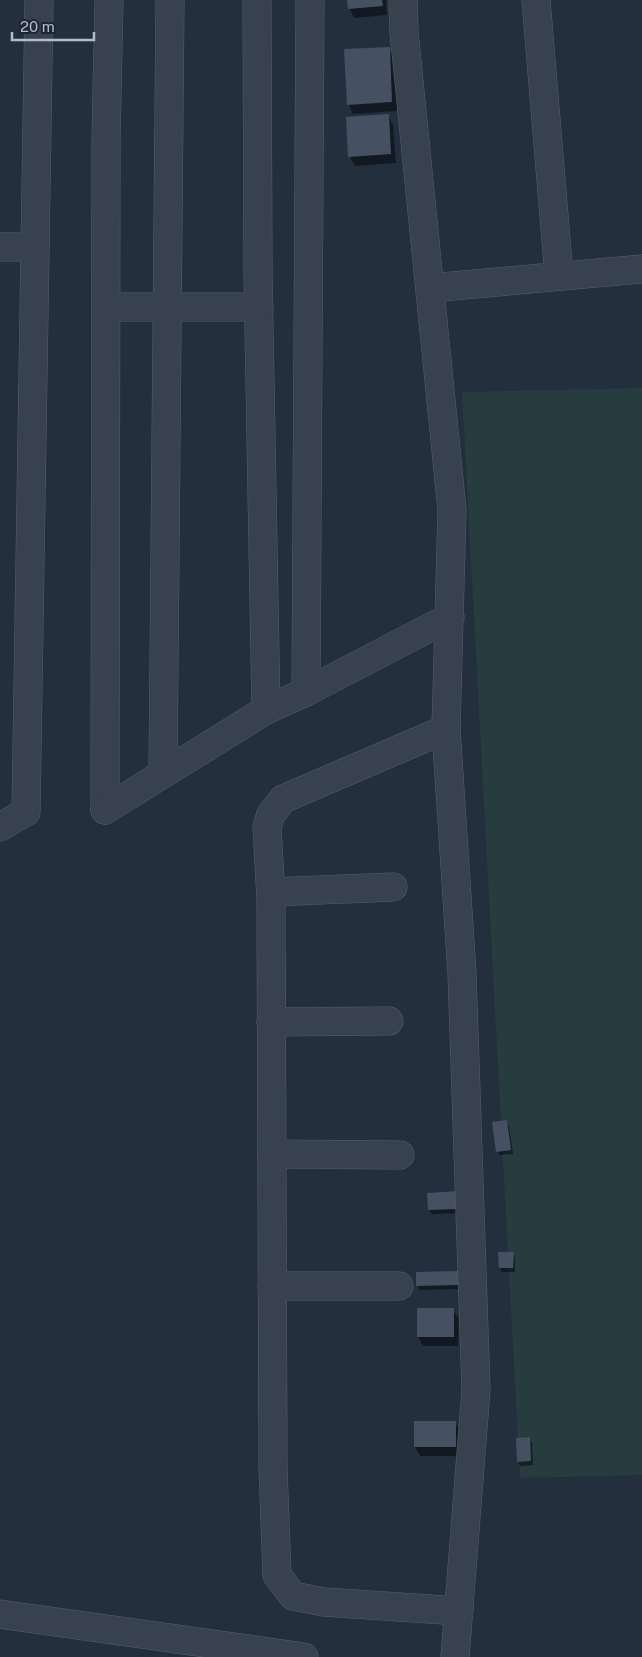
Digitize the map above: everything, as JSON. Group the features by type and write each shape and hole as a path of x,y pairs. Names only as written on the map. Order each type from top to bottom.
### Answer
{"street":[{"path":"0,827 26,812 39,0"},
{"path":"109,0 106,140 105,810 266,710 306,692 450,617"},
{"path":"163,774 170,0"},
{"path":"257,0 259,307 266,710"},
{"path":"306,692 310,0"},
{"path":"403,0 404,32 452,510 446,729 462,973 476,1390 455,1657"},
{"path":"536,0 559,276"},
{"path":"0,247 35,247"},
{"path":"430,288 642,269"},
{"path":"106,307 259,307"},
{"path":"446,729 283,799 272,814 268,827 271,892 273,1468 276,1575 293,1596 324,1602 458,1611"},
{"path":"271,892 393,887"},
{"path":"271,1022 389,1021"},
{"path":"272,1154 400,1154"},
{"path":"272,1286 399,1286"},
{"path":"0,1614 304,1657"}],"green space":[{"path":"642,388 642,1475 520,1478 462,392"}],"building":[{"path":"347,0 382,0 383,6 348,9"},
{"path":"390,47 392,102 347,105 344,49"},
{"path":"389,114 391,154 348,157 346,117"},
{"path":"507,1120 511,1150 496,1152 492,1122"},
{"path":"459,1191 460,1209 428,1210 427,1193"},
{"path":"498,1252 514,1252 513,1268 499,1268"},
{"path":"458,1271 458,1285 416,1286 416,1272"},
{"path":"417,1308 454,1308 454,1337 417,1337"},
{"path":"414,1421 456,1421 456,1447 414,1447"},
{"path":"530,1437 531,1461 517,1462 516,1438"}]}
